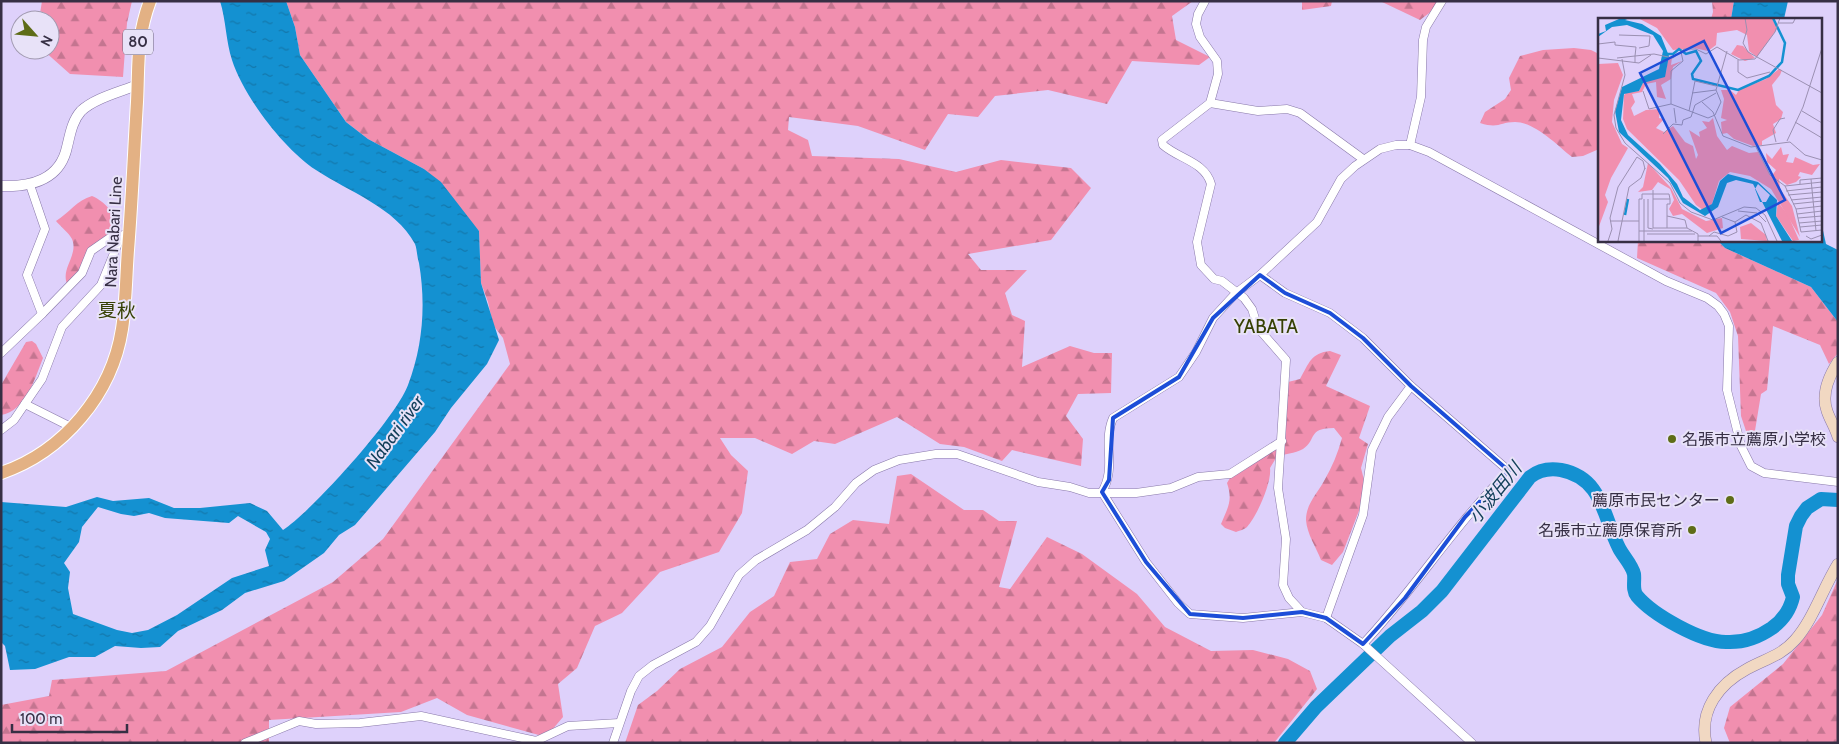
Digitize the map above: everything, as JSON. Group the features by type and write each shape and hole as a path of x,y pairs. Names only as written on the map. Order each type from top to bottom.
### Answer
{"main road":[{"name":"Nara Nabari Line","path":"1,473 42,452 73,428 101,389 118,348 124,315 125,235 139,37 150,1"},
{"path":"1838,362 1829,377 1825,400 1827,411 1838,437"},
{"path":"1706,743 1704,721 1714,697 1724,685 1744,670 1775,657 1794,641 1808,621 1838,564"}],"street":[{"path":"1205,1 1198,14 1196,24 1200,37 1217,61 1218,74 1210,103 1162,140 1163,145 1167,149 1201,168 1209,175 1211,184 1197,242 1198,255 1207,273 1214,279 1222,281 1244,298 1252,309 1258,328 1286,360 1278,488 1286,538 1283,585 1289,598 1302,612"},
{"path":"1410,145 1421,97 1423,40 1426,27 1442,1"},
{"path":"1,186 30,185 46,178 61,163 74,122 81,111 94,103 137,85"},
{"path":"1210,103 1258,112 1287,109 1300,112 1363,159"},
{"path":"1102,492 1109,480 1108,441 1109,426 1113,418 1179,378 1196,352 1213,318 1236,293 1260,275 1317,222 1341,179 1363,159 1388,146 1410,145 1429,152 1666,280 1712,301 1724,314 1729,326 1727,390 1741,446 1747,461 1757,470 1764,473 1838,482"},
{"path":"30,185 45,228 27,274 42,314"},
{"path":"1,353 82,273 91,251 114,235 125,235 98,289 62,327 47,370 10,424 1,430"},
{"path":"1260,275 1285,293 1330,313 1363,338 1411,386 1509,471 1465,517 1405,598 1364,645"},
{"path":"1326,618 1363,515 1372,450 1388,418 1411,386"},
{"path":"25,404 73,428"},
{"path":"613,743 631,691 640,676 653,665 696,642 710,626 739,575 756,560 807,530 835,507 856,483 874,470 899,460 936,454 957,454 1038,482 1070,487 1089,493 1145,492 1171,488 1198,477 1230,474 1282,441"},
{"path":"1102,492 1146,562 1178,603 1190,614 1243,618 1302,612 1326,618 1364,645 1472,743"},
{"path":"245,743 299,721 316,724 360,723 421,716 536,741 568,726 619,723"}],"highlighted area":[{"path":"1260,275 1285,293 1330,313 1363,338 1411,386 1509,471 1465,517 1405,598 1363,644 1326,618 1302,612 1243,618 1190,614 1146,562 1102,492 1109,480 1113,418 1179,377 1213,318"}],"green space":[{"path":"42,1 132,1 127,23 123,77 70,74 54,60 60,60 60,10 41,10"},
{"path":"286,1 1193,1 1172,16 1176,40 1210,57 1199,65 1132,61 1107,104 1048,90 995,96 978,117 948,114 925,150 858,126 789,117 788,130 808,140 812,156 899,159 956,172 1001,160 1071,168 1091,188 1051,240 968,254 981,270 1027,270 1005,293 1012,315 1025,321 1022,367 1070,346 1094,353 1112,353 1111,393 1078,394 1066,416 1083,439 1081,466 1012,450 1002,461 964,447 940,444 897,417 835,444 814,441 792,454 755,438 720,438 731,455 748,471 742,513 719,552 660,572 622,613 595,626 577,668 558,684 563,717 546,737 467,715 437,698 401,712 269,720 269,743 1,743 1,705 49,696 52,680 166,671 333,582 383,539 510,364 503,338 493,325 488,302 481,283 479,231 424,169 368,139 346,122 300,55 295,27"},
{"path":"1302,1 1332,1 1331,6 1302,10"},
{"path":"1380,1 1445,1 1420,20"},
{"path":"1712,1 1734,1 1731,18 1711,18"},
{"path":"1574,48 1591,50 1598,54 1598,149 1583,156 1572,157 1538,130 1523,123 1510,122 1486,125 1480,123 1485,112 1505,99 1511,90 1509,78 1520,56 1543,50"},
{"path":"92,196 110,210 114,219 115,230 89,249 80,272 68,286 66,274 73,251 72,239 56,221 82,200"},
{"path":"1638,241 1718,241 1725,248 1811,287 1838,322 1838,353 1829,364 1820,345 1773,326 1767,390 1761,394 1752,449 1741,416 1738,336 1730,312 1716,293 1637,258"},
{"path":"32,341 36,344 43,358 37,375 17,407 1,415 1,385 26,342"},
{"path":"1330,351 1341,355 1326,386 1370,406 1359,438 1368,444 1361,468 1365,484 1362,503 1343,552 1332,565 1321,560 1310,535 1306,514 1337,455 1342,438 1334,428 1316,432 1303,449 1276,458 1270,468 1269,482 1263,499 1247,527 1236,532 1225,528 1221,524 1229,504 1230,495 1227,483 1230,478 1246,469 1255,453 1272,449 1281,443 1285,427 1288,382 1300,379 1311,360 1319,354"},
{"path":"911,474 964,510 983,510 999,521 1017,521 999,587 1010,589 1047,537 1082,554 1137,594 1165,627 1211,651 1253,650 1288,659 1310,671 1317,689 1274,743 625,743 638,705 657,691 680,669 722,647 750,612 774,596 790,562 817,559 830,534 853,520 889,524 897,476"},
{"path":"1838,579 1838,743 1730,743 1724,728 1730,707 1783,664 1822,615"}],"water":[{"name":"Nabari river","path":"220,1 286,1 295,27 300,55 346,122 368,139 424,169 441,182 479,231 481,283 499,340 487,364 451,408 435,432 355,525 339,535 324,553 284,581 245,593 222,610 178,631 160,647 115,646 95,657 69,657 35,669 10,670 5,646 1,642 1,502 66,507 97,497 113,501 149,498 174,508 200,508 250,503 267,511 283,530 313,504 371,440 400,400 413,370 420,340 423,309 421,278 415,244 396,220 384,210 304,161 266,121 246,90 232,60","holes":["98,507 134,516 149,513 165,518 229,523 238,516 266,532 270,539 265,550 269,566 232,578 177,615 148,630 132,633 117,630 73,614 68,588 70,572 64,563 79,542 82,527"]},
{"path":"1734,1 1788,1 1784,18 1731,18"},
{"path":"1822,226 1826,244 1838,250 1838,322 1811,287 1725,248 1718,241 1822,241"}],"waterway":[{"name":"小波田川","path":"1285,743 1316,707 1390,636 1422,611 1442,591 1530,477 1541,471 1552,469 1575,474 1586,481 1594,490 1600,500 1619,548 1633,571 1635,594 1644,603 1678,626 1704,637 1726,642 1739,642 1756,637 1780,622 1788,610 1793,597 1788,584 1788,575 1796,526 1807,508 1821,499 1838,500"}],"place":[{"name":"名張市立薦原小学校","path":"1672,439"},
{"name":"薦原市民センター","path":"1730,500"},
{"name":"名張市立薦原保育所","path":"1692,530"}],"district":[{"name":"夏秋","path":"117,310"},
{"name":"YABATA","path":"1266,326"}]}
